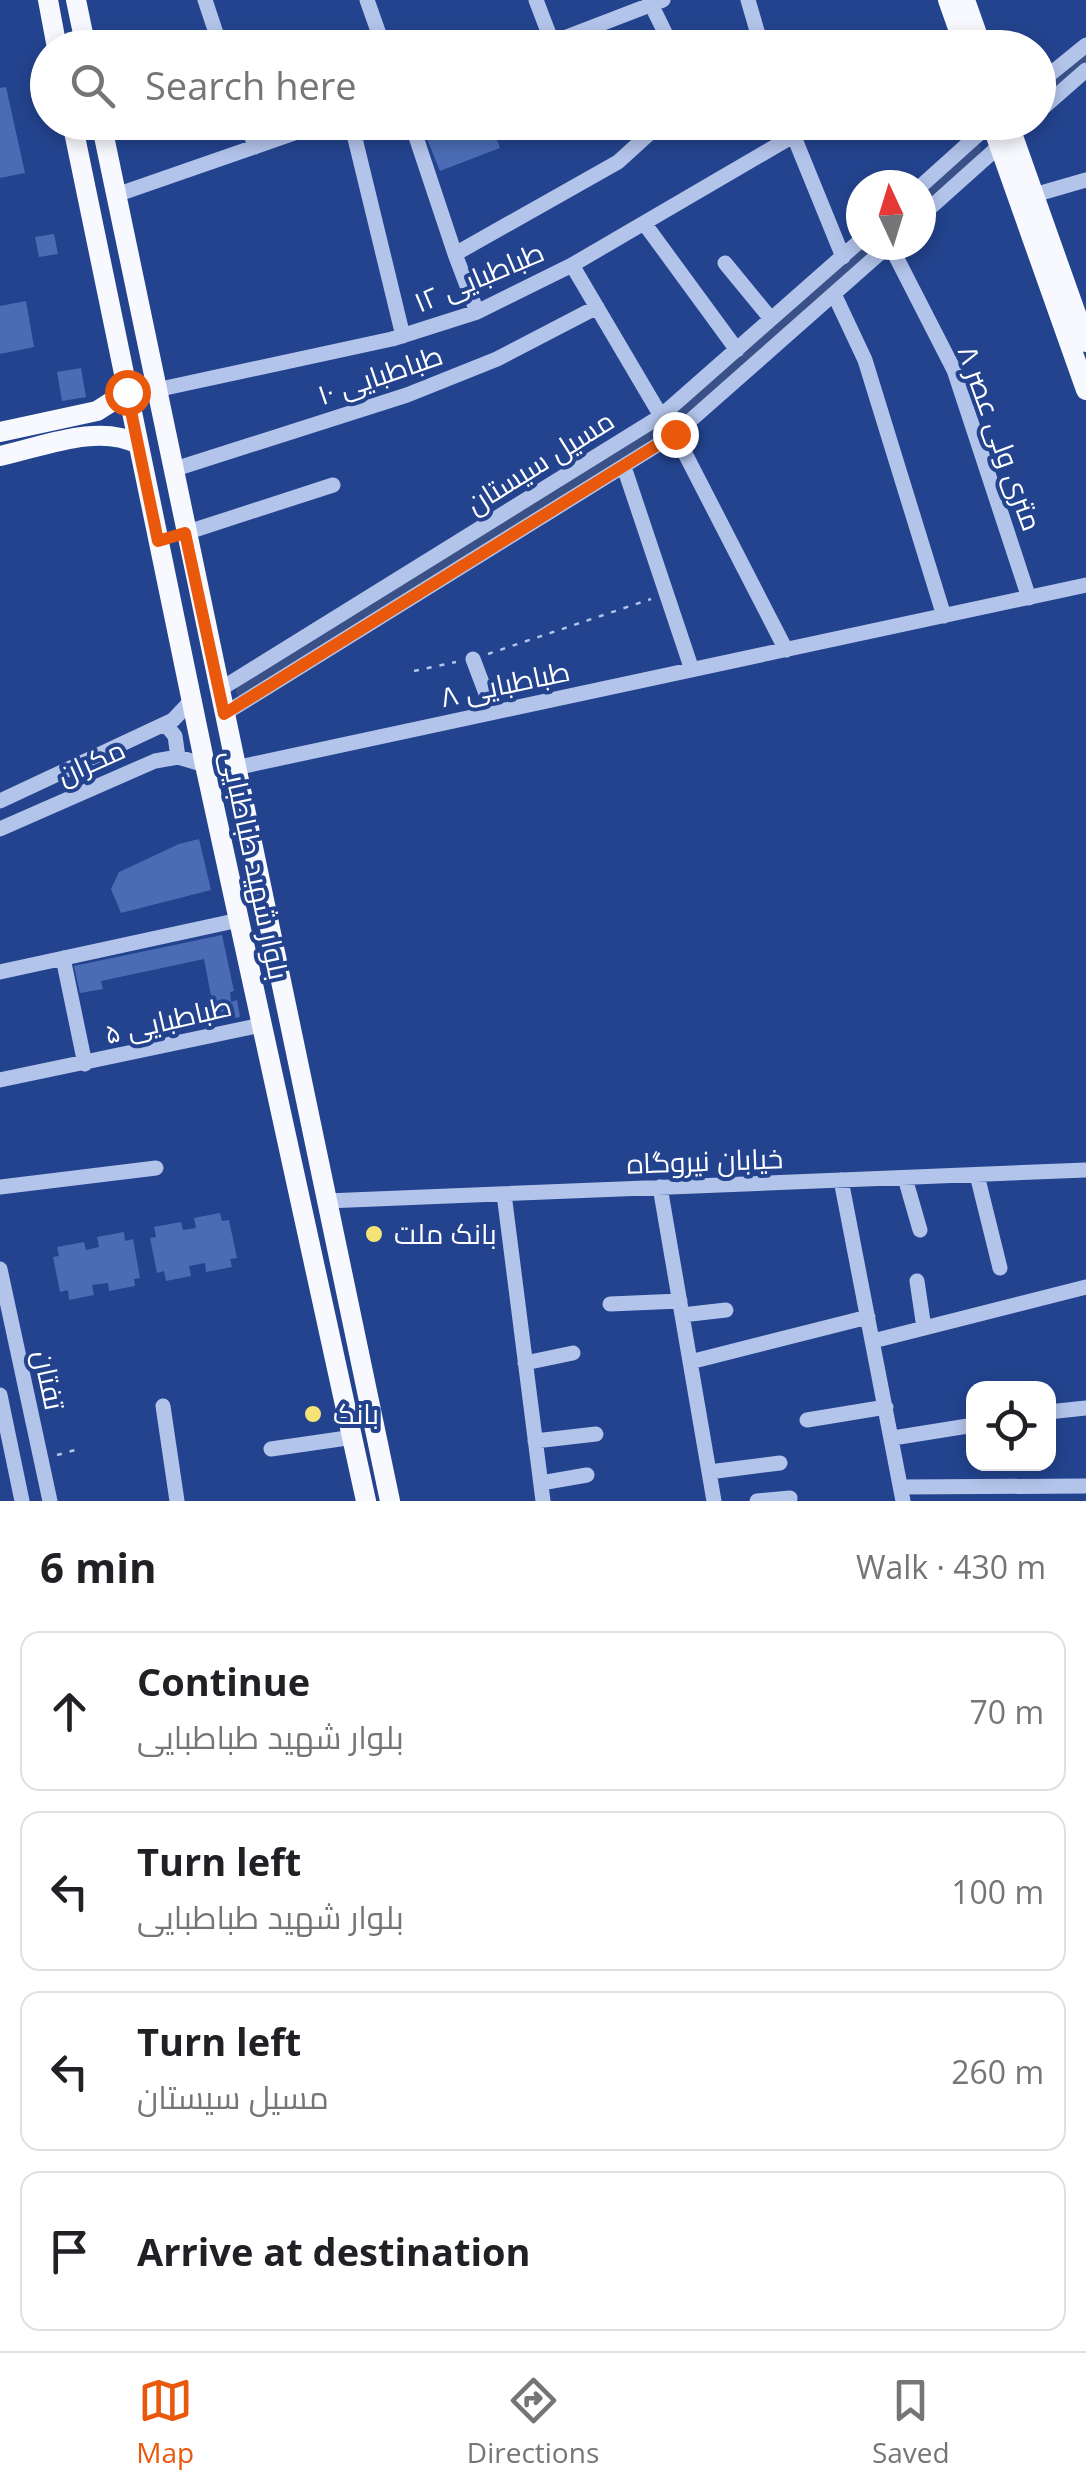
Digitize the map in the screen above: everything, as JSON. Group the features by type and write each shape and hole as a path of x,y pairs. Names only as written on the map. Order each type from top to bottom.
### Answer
{"main road":[{"path":"48,0 54,30"},
{"path":"76,0 82,30"},
{"path":"948,0 958,30"},
{"path":"965,0 976,30"},
{"name":"بلوار شهید طباطبایی","path":"76,140 261,1025 366,1501"},
{"name":"بلوار شهید طباطبایی","path":"105,140 390,1501"},
{"path":"1015,140 1085,337"},
{"path":"1015,140 1086,390"},
{"path":"0,432 97,411 127,392"},
{"path":"97,411 102,434"},
{"path":"0,456 102,434 122,436 138,444"},
{"path":"158,541 185,533"}],"street":[{"path":"205,0 216,30"},
{"path":"368,0 378,30"},
{"path":"536,0 542,30"},
{"path":"748,0 757,30"},
{"path":"583,30 654,2 665,30"},
{"path":"1056,69 1086,44"},
{"path":"1056,96 1086,70"},
{"path":"253,140 255,147"},
{"path":"116,195 275,140"},
{"path":"355,140 403,336"},
{"path":"417,140 477,312"},
{"path":"455,254 618,162 642,140"},
{"name":"طباطبایی ۱۲","path":"156,390 403,336 477,312 572,265 773,140"},
{"path":"794,140 842,257"},
{"path":"936,172 972,140"},
{"path":"936,202 1002,140"},
{"path":"1034,194 1086,180"},
{"path":"644,223 736,350"},
{"name":"مسیل سیستان","path":"219,690 661,416 846,253"},
{"name":"مسیل سیستان","path":"224,714 675,434 872,260"},
{"name":"۸ متری ولی عصر","path":"897,260 954,370 1029,598"},
{"path":"724,263 772,320"},
{"path":"572,265 661,416"},
{"path":"834,294 865,360 944,616"},
{"name":"طباطبایی ۱۰","path":"172,470 407,395 497,359 596,307"},
{"path":"675,434 786,650"},
{"path":"624,467 692,670"},
{"path":"185,533 332,485"},
{"name":"طباطبایی ۸","path":"235,768 1086,585"},
{"path":"474,659 492,712"},
{"name":"مکران","path":"0,801 165,724 192,700"},
{"path":"165,724 175,736 178,757 206,765"},
{"name":"مکران","path":"0,829 154,762 178,757"},
{"path":"0,972 239,920"},
{"path":"63,958 86,1064"},
{"name":"طباطبایی ۵","path":"0,1080 261,1025"},
{"path":"0,1186 156,1168"},
{"name":"خیابان نیروگاه","path":"326,1200 1086,1170"},
{"path":"977,1175 1000,1268"},
{"path":"904,1178 920,1230"},
{"path":"841,1180 903,1494 1086,1486"},
{"path":"660,1187 714,1501"},
{"path":"504,1194 543,1501"},
{"name":"تفتان","path":"0,1269 50,1501"},
{"path":"916,1281 924,1328"},
{"path":"873,1341 1086,1287"},
{"path":"610,1304 726,1310"},
{"path":"690,1362 868,1318"},
{"path":"526,1363 573,1352"},
{"name":"تفتان","path":"0,1395 22,1501"},
{"path":"162,1406 176,1501"},
{"path":"806,1420 886,1407"},
{"path":"1056,1411 1086,1408"},
{"path":"893,1438 966,1426"},
{"path":"535,1441 596,1434"},
{"path":"271,1449 354,1436"},
{"path":"709,1472 780,1464"},
{"path":"541,1483 587,1474"},
{"path":"757,1501 790,1498"}],"path":[{"path":"414,671 474,659 667,594"},
{"path":"41,1459 79,1449"}],"building":[{"path":"6,87 25,173 0,178 0,88"},
{"path":"427,140 497,140 500,148 440,171"},
{"path":"54,234 58,254 39,257 35,237"},
{"path":"26,301 34,347 0,354 0,306"},
{"path":"81,368 86,397 62,401 57,372"},
{"path":"199,839 211,890 121,913 111,889 119,872 179,844"},
{"path":"222,935 234,991 230,992 231,1002 237,1000 240,1017 199,1025 196,1010 213,1006 204,959 101,981 103,989 80,993 74,966"},
{"path":"220,1213 222,1221 229,1220 237,1258 230,1259 232,1267 206,1272 205,1263 189,1266 191,1276 166,1281 164,1271 157,1273 150,1238 156,1237 154,1227 181,1222 183,1230 196,1228 194,1218"},
{"path":"124,1232 125,1241 133,1239 140,1278 134,1279 135,1286 109,1291 108,1283 92,1285 94,1295 69,1300 68,1290 60,1292 53,1257 59,1256 57,1247 84,1242 86,1250 99,1247 97,1237"}],"waterway":[{"name":"مسیل سیستان","path":"1056,83 1086,58"},
{"path":"936,184 974,149"},
{"path":"243,691 669,426 853,260"}],"place":[{"name":"بانک ملت","path":"374,1234"},
{"name":"بانک","path":"313,1414"}],"route":[{"path":"127,392 158,541 185,533 224,714 675,434"}]}
